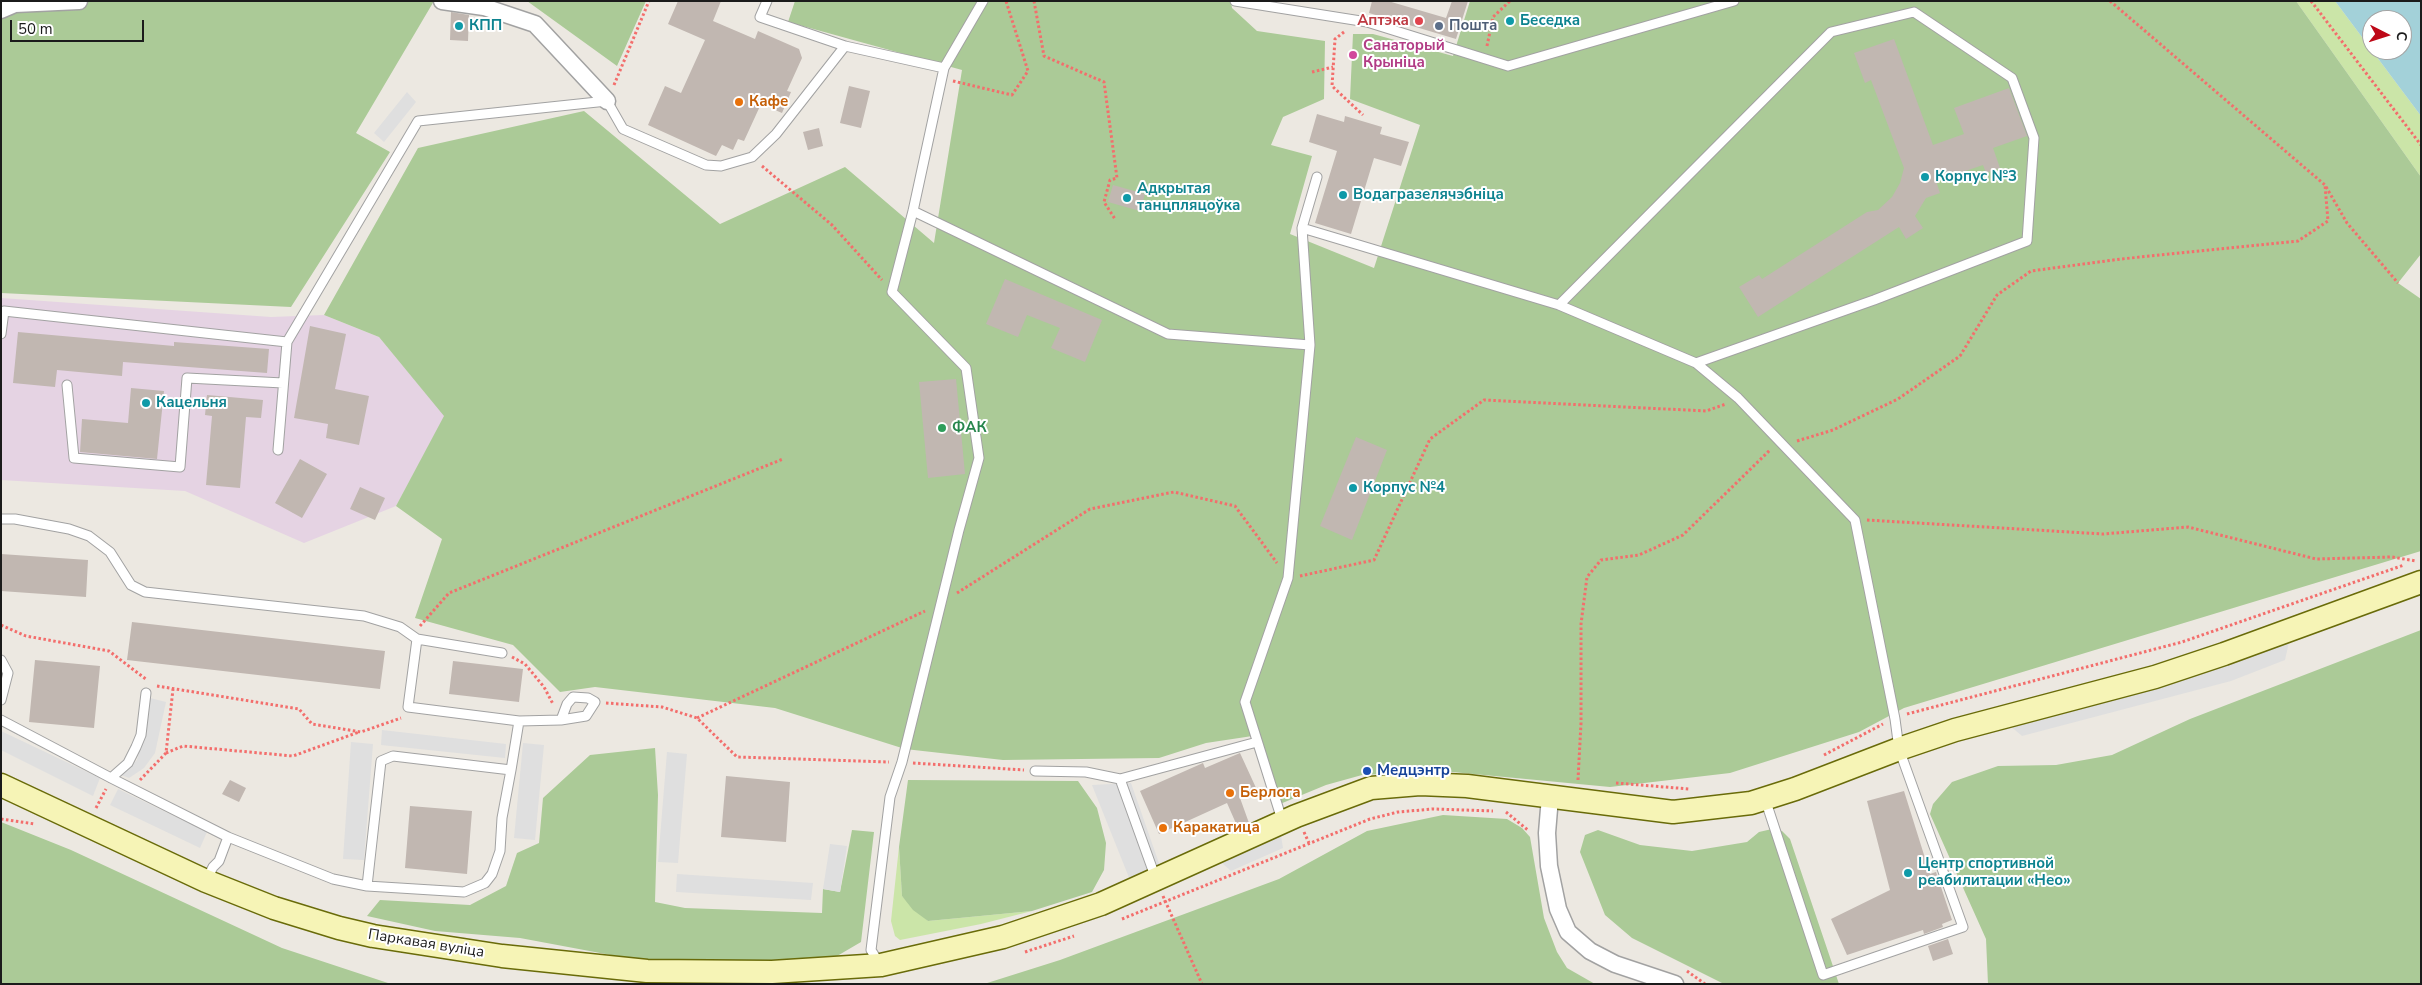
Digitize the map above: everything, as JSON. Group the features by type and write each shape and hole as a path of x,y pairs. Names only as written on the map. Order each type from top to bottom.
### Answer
{"street":[{"path":"12,5 79,1"},
{"path":"442,1 484,7 503,7 534,24 607,101"},
{"name":"Паркавая вуліца","path":"1,785 206,881 274,908 339,928 419,944 522,958 647,971 772,972 881,965 1002,937 1102,904 1283,823 1371,788 1420,784 1467,786 1674,812 1722,808 1765,799 1795,790 1899,749 1955,730 2163,674 2418,572"},
{"path":"1550,797 1547,833 1550,866 1558,909 1568,932 1590,951 1616,964 1675,984"}],"lane":[{"path":"767,1 760,17 845,46 944,68"},
{"path":"881,965 872,950 890,797 902,762 979,458 966,368 892,292 913,211 944,68 983,1"},
{"path":"1235,1 1359,21 1508,66 1734,1"},
{"path":"1559,305 1832,32 1914,12 2012,78 2034,138 2027,241 1874,300 1696,363"},
{"path":"278,450 287,342 418,121 607,101 623,129 706,165 721,166 752,157 776,134 845,46"},
{"path":"1283,823 1245,702 1288,578 1310,344 1302,228 1317,177"},
{"path":"913,211 1168,334 1310,344"},
{"path":"1302,228 1559,305 1696,363 1738,398 1855,520 1895,719 1899,749 1963,927 1823,975 1765,799"},
{"path":"1,334 3,311 287,342"},
{"path":"67,385 74,458 180,467 187,378 284,383"},
{"path":"1,520 24,520 69,529 89,536 110,552 131,585 145,592 364,616 400,627 417,639 502,653"},
{"path":"417,639 408,707 519,721 561,720 586,716 595,702 588,698 573,697 561,720"},
{"path":"1,660 4,662 8,673 1,700"},
{"path":"111,778 128,763 141,735 146,693"},
{"path":"1,720 228,837 333,879 367,886 464,892 485,883 492,874 500,851 502,818 519,721"},
{"path":"1035,771 1086,772 1120,779 1257,742"},
{"path":"367,886 381,761 393,756 511,770"},
{"path":"1120,779 1156,879"},
{"path":"206,881 212,867 219,861 228,837"}],"path":[{"path":"607,101 649,1"},
{"path":"944,68 954,82 1012,95 1028,71 1006,1"},
{"path":"1034,1 1044,56 1104,82 1117,178 1110,180 1104,202 1115,219"},
{"path":"1483,58 1493,17 1510,1"},
{"path":"2110,1 2324,185 2347,223 2398,284"},
{"path":"2311,1 2421,145"},
{"path":"1359,21 1335,39 1332,86 1363,115"},
{"path":"1312,72 1333,66"},
{"path":"752,157 832,225 892,292"},
{"path":"1578,780 1581,723 1581,624 1587,577 1601,560 1639,555 1683,535 1770,449 1833,430 1898,399 1960,356 1997,295 2031,271 2121,259 2298,241 2328,221 2324,185"},
{"path":"697,718 942,603 1090,509 1174,492 1235,506 1288,578 1374,560 1430,439 1484,400 1706,410 1729,403"},
{"path":"1765,443 1777,456"},
{"path":"417,639 418,628 449,593 783,459"},
{"path":"1855,520 2103,534 2188,527 2316,559 2392,557 2418,572"},
{"path":"2418,572 2421,559"},
{"path":"1816,758 1906,714 2182,642 2418,572"},
{"path":"1,625 26,636 109,651 148,680"},
{"path":"502,653 525,664 544,687 561,720"},
{"path":"156,686 299,709 312,724 361,732"},
{"path":"166,753 173,689"},
{"path":"595,702 662,707 697,718 737,757 902,762 1035,771"},
{"path":"132,787 166,753 184,746 292,756 425,710"},
{"path":"95,811 111,778"},
{"path":"1616,783 1697,789"},
{"path":"1120,919 1370,819 1398,812 1434,809 1506,812 1529,831"},
{"path":"1156,879 1202,984"},
{"path":"1018,954 1038,950 1083,933"},
{"path":"1685,970 1704,984"}],"shaded area":[{"path":"407,92 416,102 384,142 374,133"},
{"path":"1,298 271,317 324,315 379,337 445,416 396,506 304,543 185,491 1,480"},
{"path":"2289,642 2285,660 2231,681 2022,736 2009,725"},
{"path":"150,698 166,702 155,753 144,768 129,778 121,775 137,760"},
{"path":"382,730 506,744 505,758 381,745"},
{"path":"1,731 100,778 93,796 1,750"},
{"path":"351,742 373,744 364,860 343,859"},
{"path":"523,743 544,745 535,840 514,838"},
{"path":"667,752 687,754 678,863 658,862"},
{"path":"1131,783 1161,869 1130,880 1092,785"},
{"path":"118,789 207,832 200,848 110,805"},
{"path":"1281,836 1283,848 1231,871 1222,863"},
{"path":"830,844 847,846 840,892 823,889"},
{"path":"677,874 813,883 811,900 676,892"}],"green space":[{"path":"1,1 434,1 356,133 390,152 291,307 1,293"},
{"path":"527,1 646,1 617,66"},
{"path":"795,1 1231,1 1232,8 1257,31 1325,41 1324,99 1283,117 1271,145 1312,156 1290,234 1374,268 1420,125 1350,99 1353,34 1373,34 1453,56 1470,1 2296,1 2421,177 2421,254 2398,283 2421,299 2421,551 1904,708 1859,732 1730,773 1610,787 1442,771 1362,775 1326,785 1280,804 1259,735 1206,743 1159,758 1003,760 905,749 775,708 595,687 560,692 513,645 415,618 442,539 396,506 444,416 379,337 324,315 418,148 584,111 720,224 845,167 934,243 962,70 788,22"},
{"path":"2296,1 2335,1 2362,37 2362,60 2379,60 2421,116 2421,177"},
{"path":"2421,630 2421,984 1988,984 1986,939 1930,814 1933,804 1952,782 1998,766 2056,765 2112,755 2190,719"},
{"path":"655,748 658,795 655,902 685,908 822,913 823,889 840,892 852,830 874,832 861,942 832,959 788,962 643,961 520,938 435,931 367,916 380,900 470,905 506,886 517,853 539,843 543,798 590,755"},
{"path":"908,780 1078,781 1097,808 1106,843 1104,870 1092,892 1032,911 928,921 913,910 902,896 899,847"},
{"path":"1443,815 1507,819 1522,828 1530,837 1544,918 1557,952 1567,968 1595,984 984,984 1060,960 1279,879 1367,831"},
{"path":"1,822 71,850 282,948 391,984 1,984"},
{"path":"1772,829 1782,831 1790,839 1839,984 1724,984 1632,938 1605,915 1580,852 1585,835 1598,830 1640,845 1692,851 1747,842 1759,832"},
{"path":"899,847 902,896 928,921 1032,911 981,924 900,940 895,936 891,921"}],"water":[{"path":"2335,1 2421,1 2421,116 2379,60 2412,60 2412,10 2362,10 2362,37"}],"building":[{"path":"678,1 721,1 713,21 755,39 758,31 799,49 802,58 787,91 791,92 782,113 761,104 744,141 738,139 733,150 722,145 716,156 648,125 665,86 681,93 705,40 668,24"},
{"path":"1372,1 1388,1 1446,18 1452,1 1468,1 1456,39 1369,13"},
{"name":"КПП","path":"451,12 469,15 468,41 450,40"},
{"name":"Корпус №3","path":"1894,39 1933,145 1964,134 1954,108 2009,88 2027,136 1993,148 2000,168 1986,173 1983,165 1936,181 1940,193 1926,198 1915,216 1923,228 1906,239 1899,227 1758,317 1739,287 1759,275 1762,279 1867,212 1878,210 1892,197 1900,183 1904,168 1871,80 1865,83 1854,53"},
{"path":"849,86 870,91 861,128 840,123"},
{"name":"Водагразелячэбніца","path":"1317,114 1344,122 1345,116 1382,127 1380,134 1409,142 1401,166 1374,158 1351,234 1315,223 1337,151 1309,142"},
{"path":"819,128 823,146 808,150 803,132"},
{"name":"Адкрытая танцпляцоўка","path":"1113,185 1145,194 1140,211 1108,202"},
{"path":"1005,279 1102,320 1085,362 1051,348 1060,328 1027,315 1018,337 986,324"},
{"path":"310,326 346,334 335,389 369,396 359,445 326,438 328,424 294,418"},
{"path":"18,332 174,346 174,342 269,349 267,373 123,362 122,376 57,370 55,387 13,383"},
{"name":"ФАК","path":"956,379 965,474 928,478 919,382"},
{"path":"131,388 164,391 157,459 80,452 82,419 128,423"},
{"path":"207,395 263,400 261,418 246,417 240,488 206,485 212,416 205,415"},
{"name":"Корпус №4","path":"1356,437 1387,450 1352,540 1320,526"},
{"path":"300,459 327,474 302,518 275,503"},
{"path":"360,487 385,498 375,520 350,509"},
{"path":"1,554 88,560 86,597 1,591"},
{"path":"132,622 385,651 380,689 127,660"},
{"path":"35,660 100,666 94,728 29,722"},
{"path":"453,661 523,669 519,702 449,694"},
{"path":"1240,753 1257,790 1240,798 1249,823 1238,828 1227,803 1159,834 1140,791 1203,763 1205,768"},
{"path":"726,776 790,782 786,842 721,837"},
{"path":"230,780 246,788 239,802 222,794"},
{"name":"Центр спортивной реабилитации «Нео»","path":"1904,791 1930,874 1936,872 1952,920 1942,924 1943,927 1924,934 1923,930 1847,955 1831,919 1890,890 1867,801"},
{"path":"410,806 472,811 467,874 405,868"},
{"path":"1948,939 1953,954 1933,961 1928,946"}],"place":[{"name":"Аптэка","path":"1419,21"},
{"name":"Беседка","path":"1510,21"},
{"name":"КПП","path":"459,26"},
{"name":"Пошта","path":"1439,26"},
{"name":"Санаторый Крыніца","path":"1353,55"},
{"name":"Кафе","path":"739,102"},
{"name":"Корпус №3","path":"1925,177"},
{"name":"Водагразелячэбніца","path":"1343,195"},
{"name":"Адкрытая танцпляцоўка","path":"1127,198"},
{"name":"Кацельня","path":"146,403"},
{"name":"ФАК","path":"942,428"},
{"name":"Корпус №4","path":"1353,488"},
{"name":"Медцэнтр","path":"1367,771"},
{"name":"Берлога","path":"1230,793"},
{"name":"Каракатица","path":"1163,828"},
{"name":"Центр спортивной реабилитации «Нео»","path":"1908,873"}]}
